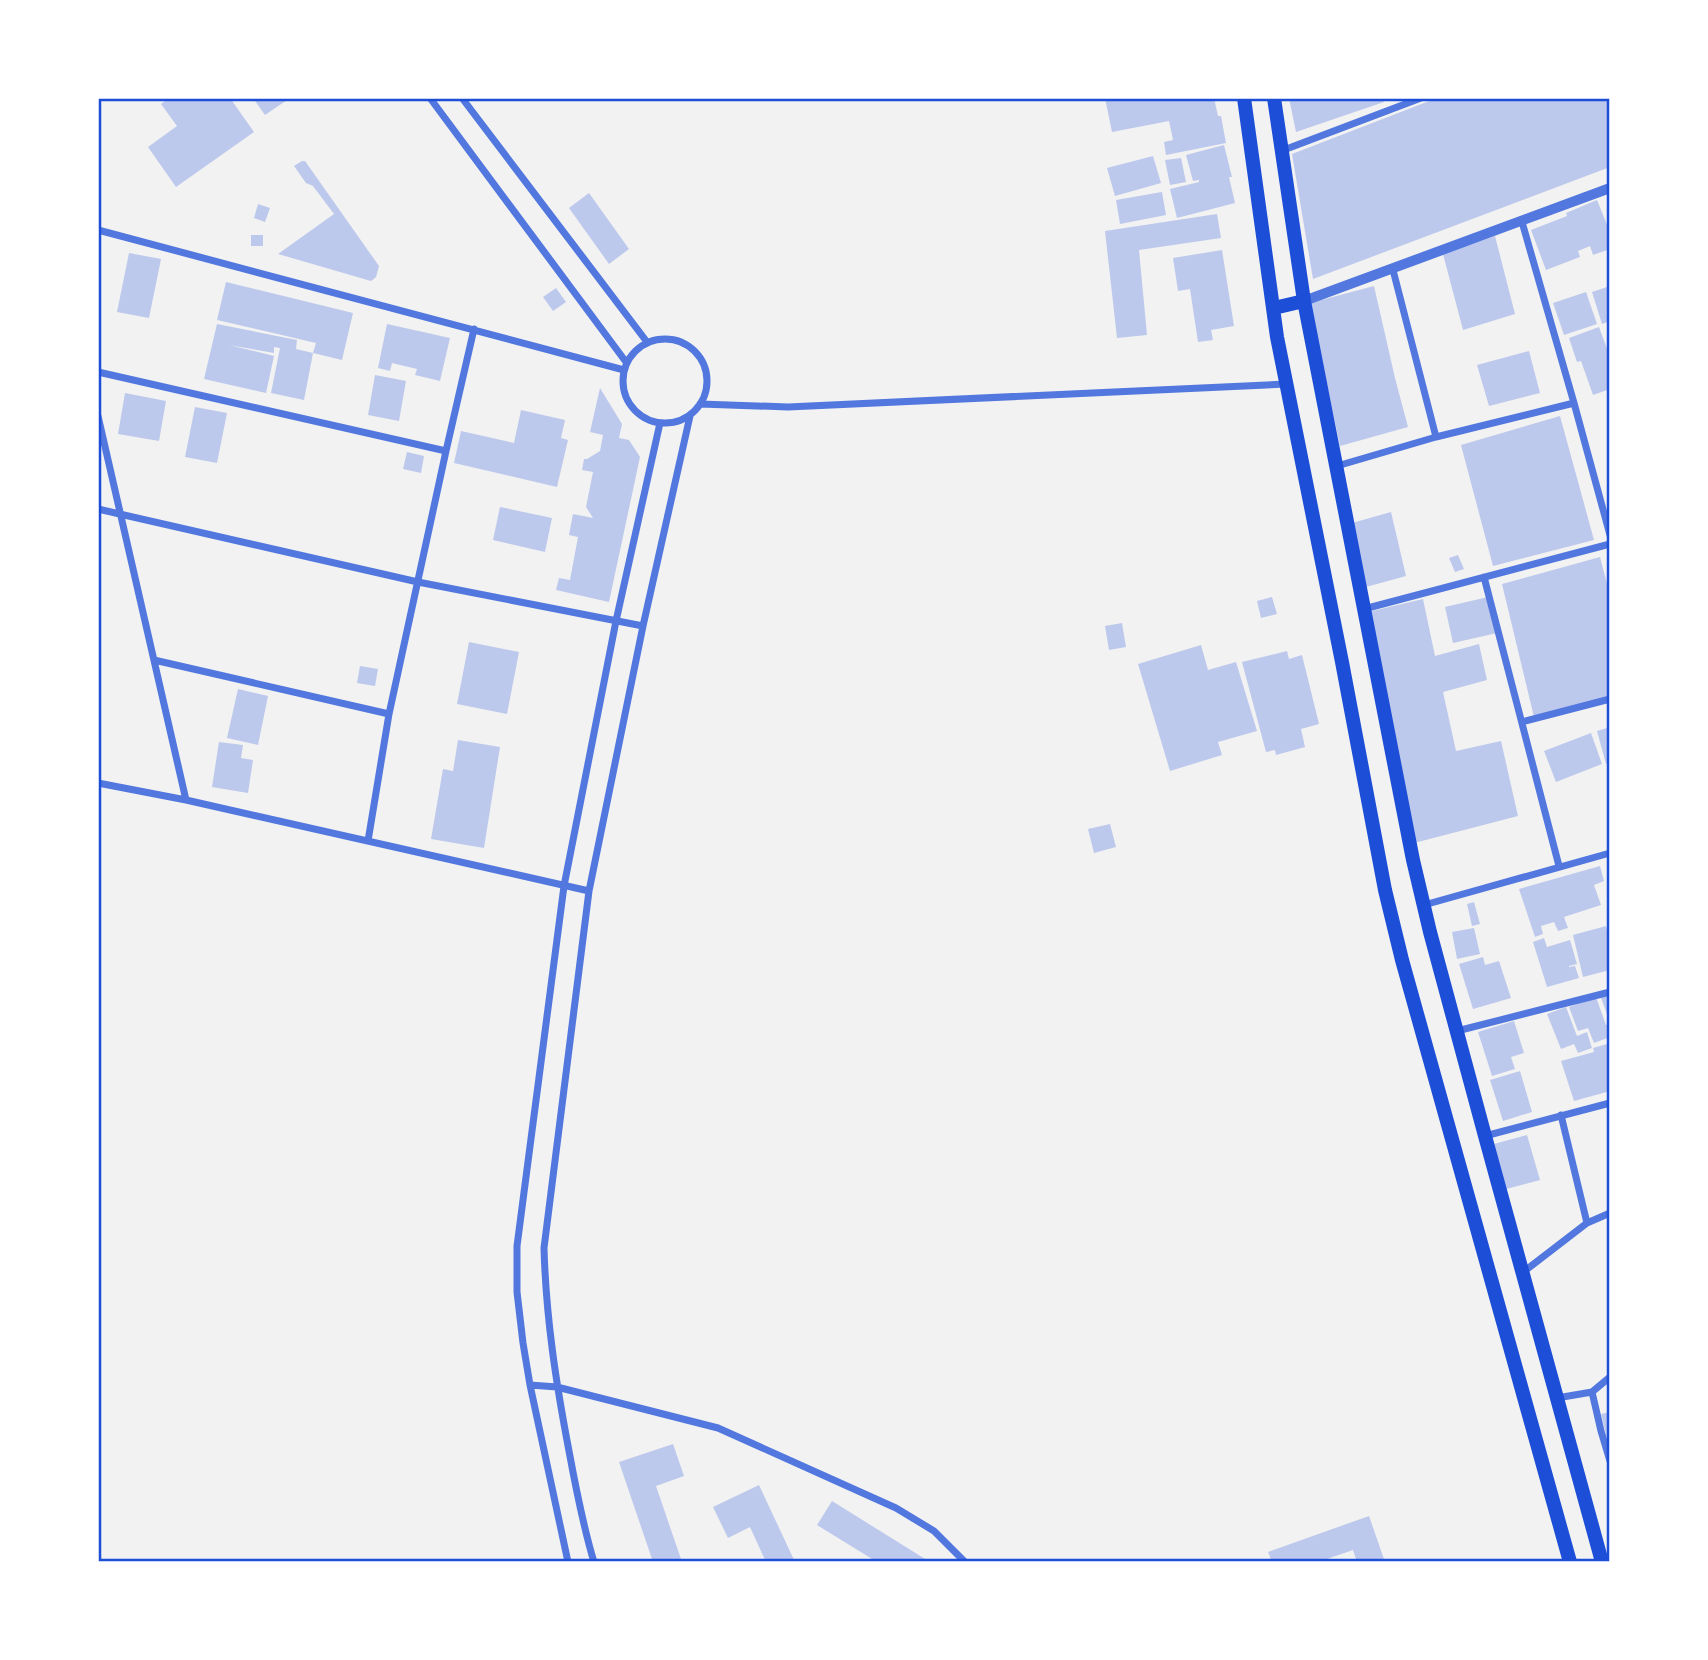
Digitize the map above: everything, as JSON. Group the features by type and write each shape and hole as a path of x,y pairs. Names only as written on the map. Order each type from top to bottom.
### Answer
{"main road":[{"path":"1244,98 1273,308 1388,902 1420,1026 1570,1562"},
{"path":"1274,98 1304,301 1423,905 1602,1562"},
{"path":"1273,308 1304,301"}],"street":[{"path":"430,98 625,366"},
{"path":"462,98 647,342"},
{"path":"1281,151 1421,98"},
{"path":"1304,301 1610,188"},
{"path":"1522,222 1610,535"},
{"path":"98,230 625,366"},
{"path":"1393,270 1436,437"},
{"path":"368,841 389,714 474,329"},
{"path":"670,338 682,342 701,358 706,369 708,381 701,404 681,420 660,423 649,420 638,414 624,394 622,382 625,366 636,349 647,342 670,338"},
{"path":"98,372 446,451"},
{"path":"701,404 788,407 1287,384"},
{"path":"1336,466 1574,402"},
{"path":"594,1562 584,1529 556,1387 546,1299 544,1248 589,891 643,626 690,415"},
{"path":"98,416 186,800"},
{"path":"568,1562 523,1343 517,1292 517,1246 564,886 616,621 660,423"},
{"path":"98,509 418,582 643,626"},
{"path":"1363,609 1610,544"},
{"path":"1484,577 1559,866"},
{"path":"154,660 389,714"},
{"path":"1522,722 1610,699"},
{"path":"98,783 186,800 589,891"},
{"path":"1423,905 1610,853"},
{"path":"1457,1031 1610,992"},
{"path":"1485,1136 1610,1103"},
{"path":"1561,1115 1587,1223"},
{"path":"1522,1274 1587,1223 1610,1213"},
{"path":"1557,1398 1592,1392 1610,1377"},
{"path":"530,1385 556,1387 718,1428 896,1508 934,1531 965,1562"},
{"path":"1592,1392 1610,1461"}],"building":[{"path":"169,98 230,98 254,132 176,187 148,147 177,126 161,104"},
{"path":"253,98 290,98 265,115"},
{"path":"1105,98 1214,98 1218,116 1221,116 1226,143 1166,155 1164,142 1173,140 1169,121 1112,132"},
{"path":"1289,98 1383,98 1384,102 1296,132"},
{"path":"1437,98 1610,98 1610,167 1313,279 1292,154"},
{"path":"1224,145 1235,203 1177,218 1170,189 1199,182 1193,181 1186,155"},
{"path":"1153,156 1161,183 1115,196 1107,168"},
{"path":"1181,158 1186,182 1170,185 1165,160"},
{"path":"305,161 379,266 376,277 371,281 278,254 334,214 294,166"},
{"path":"1162,192 1166,215 1120,224 1116,200"},
{"path":"589,193 629,249 609,264 569,208"},
{"path":"1597,200 1610,232 1610,249 1593,255 1590,246 1578,251 1580,257 1546,270 1531,230 1567,216 1566,213"},
{"path":"258,204 270,208 265,222 254,218"},
{"path":"1217,214 1221,238 1139,250 1147,335 1117,338 1105,231"},
{"path":"251,235 263,235 263,246 251,246"},
{"path":"1495,236 1515,314 1463,330 1443,254"},
{"path":"1222,250 1234,326 1211,330 1213,340 1198,342 1190,289 1178,291 1173,258"},
{"path":"129,253 161,259 149,318 117,312"},
{"path":"226,282 353,313 342,360 313,353 316,343 217,320"},
{"path":"1374,286 1408,427 1340,446 1310,303"},
{"path":"1610,286 1610,321 1602,324 1592,292"},
{"path":"556,288 566,302 553,311 543,297"},
{"path":"1586,292 1597,324 1564,335 1553,303"},
{"path":"217,324 297,340 296,349 313,353 304,400 271,393 280,348 274,347 274,353 229,345 274,356 266,393 204,379"},
{"path":"387,324 450,338 440,381 415,375 417,369 392,363 390,371 378,368"},
{"path":"1599,327 1610,357 1610,389 1593,395 1581,361 1577,362 1569,338"},
{"path":"1529,351 1540,393 1489,406 1477,365"},
{"path":"375,375 406,381 399,421 368,415"},
{"path":"600,388 622,424 619,438 629,440 640,457 609,602 556,590 559,578 570,580 578,537 569,535 573,514 593,518 586,507 593,472 582,470 584,459 600,451 603,435 590,432"},
{"path":"125,393 166,401 159,441 118,434"},
{"path":"195,407 227,413 217,463 185,457"},
{"path":"521,410 565,420 561,438 568,440 557,487 454,463 461,431 514,443"},
{"path":"1560,416 1594,540 1493,566 1461,445"},
{"path":"407,452 424,456 421,473 403,469"},
{"path":"500,507 552,518 545,552 493,540"},
{"path":"1391,512 1406,576 1366,587 1352,523"},
{"path":"1458,555 1464,569 1455,572 1449,558"},
{"path":"1600,557 1610,595 1610,696 1534,717 1502,584"},
{"path":"1272,597 1277,614 1261,618 1257,601"},
{"path":"1488,597 1497,633 1453,643 1445,607"},
{"path":"1423,599 1435,656 1479,644 1487,680 1443,692 1456,751 1501,741 1518,816 1414,843 1368,612"},
{"path":"1122,623 1126,647 1109,650 1105,626"},
{"path":"469,642 519,652 507,714 457,704"},
{"path":"1201,645 1208,670 1236,662 1257,731 1218,742 1222,755 1170,771 1138,664"},
{"path":"1287,651 1289,659 1302,655 1319,724 1301,729 1305,747 1276,755 1275,750 1266,752 1242,662"},
{"path":"360,666 378,669 375,686 357,683"},
{"path":"238,689 268,696 258,745 227,738"},
{"path":"1610,727 1610,763 1606,764 1597,731"},
{"path":"1591,733 1602,764 1556,782 1544,751"},
{"path":"458,740 500,747 484,848 431,839 443,769 453,771"},
{"path":"219,742 243,745 241,758 253,760 248,793 212,787"},
{"path":"1110,824 1116,847 1094,853 1088,829"},
{"path":"1600,866 1604,881 1594,885 1601,905 1564,917 1568,928 1558,931 1554,922 1541,926 1543,934 1535,937 1519,889"},
{"path":"1474,902 1480,924 1472,926 1467,904"},
{"path":"1606,926 1610,942 1610,970 1583,977 1573,935"},
{"path":"1474,928 1480,954 1457,959 1452,932"},
{"path":"1544,938 1547,947 1570,940 1577,964 1569,967 1575,966 1579,978 1547,987 1533,942"},
{"path":"1483,957 1485,965 1499,961 1511,998 1473,1009 1459,964"},
{"path":"1610,994 1610,1022 1601,998"},
{"path":"1596,997 1606,1025 1610,1024 1610,1037 1594,1043 1588,1028 1578,1031 1569,1007"},
{"path":"1566,1007 1577,1036 1587,1032 1592,1048 1578,1053 1574,1044 1561,1049 1547,1014"},
{"path":"1514,1021 1524,1053 1511,1057 1515,1069 1492,1076 1478,1032"},
{"path":"1607,1044 1610,1053 1610,1091 1574,1101 1561,1061 1594,1052 1593,1048"},
{"path":"1520,1071 1532,1112 1503,1121 1490,1080"},
{"path":"1527,1135 1540,1180 1506,1189 1494,1144"},
{"path":"1610,1412 1610,1445 1609,1446 1601,1414"},
{"path":"673,1444 684,1476 656,1486 682,1562 653,1562 619,1462"},
{"path":"759,1485 795,1562 766,1562 750,1527 728,1538 713,1507"},
{"path":"832,1501 930,1562 877,1562 817,1525"},
{"path":"1369,1516 1385,1562 1357,1562 1353,1550 1318,1562 1272,1562 1268,1552"}]}
